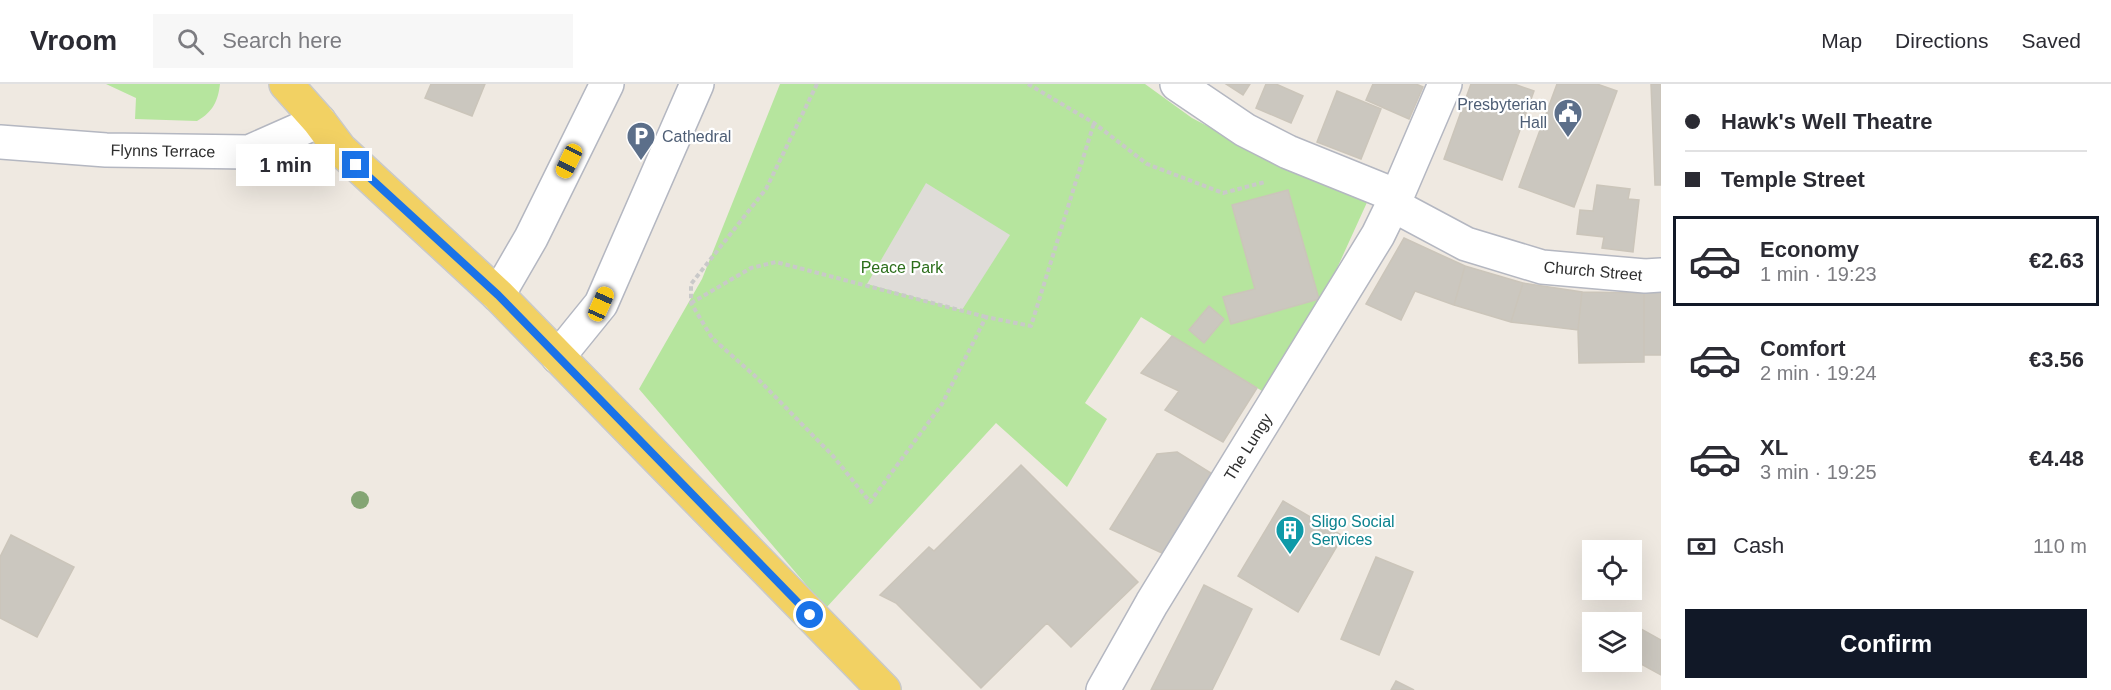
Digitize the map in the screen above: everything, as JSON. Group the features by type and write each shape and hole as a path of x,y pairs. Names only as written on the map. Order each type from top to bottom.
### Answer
{"main road":[{"path":"286,84 340,149 498,295 884,690"}],"street":[{"path":"498,295 531,238 607,84"},
{"path":"558,357 601,304 697,84"},
{"name":"Church Street","path":"1177,84 1245,130 1395,201 1466,244 1542,267 1645,276 1661,275"},
{"name":"The Lungy","path":"1103,690 1152,603 1378,235 1445,84"},
{"name":"Flynns Terrace","path":"0,142 106,150 249,152 319,121"}],"path":[{"path":"817,84 766,189 691,284 691,303 712,338 755,376 833,456 870,502 942,404 986,317"},
{"path":"1028,84 1094,123 1147,164 1223,193 1274,180"},
{"path":"691,303 751,268 776,262 986,317 1031,326 1094,123"}],"green space":[{"path":"106,84 220,84 214,106 197,121 135,119 136,98"},
{"name":"Peace Park","path":"780,84 1145,84 1192,118 1259,153 1369,198 1318,310 1267,394 1141,317 1085,403 1107,419 1067,487 996,423 826,608 639,389 702,279"}],"shaded area":[{"path":"926,183 1010,235 962,310 867,284"}],"building":[{"path":"431,84 485,84 472,116 425,98"},
{"path":"1226,84 1250,84 1243,95"},
{"path":"1266,84 1276,84 1303,96 1291,123 1256,108"},
{"path":"1373,84 1416,84 1423,87 1409,119 1366,100"},
{"path":"1471,84 1514,84 1534,91 1502,180 1444,159"},
{"name":"Presbyterian Hall","path":"1557,84 1597,84 1617,91 1574,207 1519,187"},
{"path":"1651,84 1661,84 1661,185 1655,185"},
{"path":"1337,91 1381,109 1361,159 1317,142"},
{"path":"1597,185 1630,189 1628,199 1639,200 1633,252 1602,248 1604,237 1577,234 1580,210 1593,211"},
{"path":"1288,190 1319,299 1231,324 1223,297 1255,289 1232,205"},
{"path":"1404,238 1465,266 1454,305 1415,291 1401,320 1366,304"},
{"path":"1465,266 1523,283 1511,322 1454,305"},
{"path":"1523,283 1582,292 1578,330 1511,322"},
{"path":"1582,292 1644,293 1644,362 1579,363 1578,330"},
{"path":"1661,292 1661,355 1644,355 1644,293"},
{"path":"1209,306 1224,319 1204,343 1189,330"},
{"path":"1172,336 1257,388 1223,442 1165,410 1179,391 1141,373"},
{"path":"1177,452 1214,475 1162,553 1110,529 1157,454"},
{"path":"1021,465 1138,582 1071,647 1047,623 981,688 896,603 880,595 929,547 934,551"},
{"name":"Sligo Social Services","path":"1283,501 1343,536 1298,612 1238,576"},
{"path":"11,535 74,567 37,637 0,618 0,557"},
{"path":"1376,557 1413,572 1379,655 1341,639"},
{"path":"1204,585 1252,609 1212,690 1151,690"},
{"path":"1642,630 1661,640 1661,675 1642,665"},
{"path":"1396,681 1414,690 1391,690"}],"place":[{"name":"Presbyterian Hall","path":"1568,138"},
{"name":"Cathedral","path":"641,162"},
{"name":"Sligo Social Services","path":"1290,556"}],"route":[{"path":"356,165 498,295 810,615"}]}
